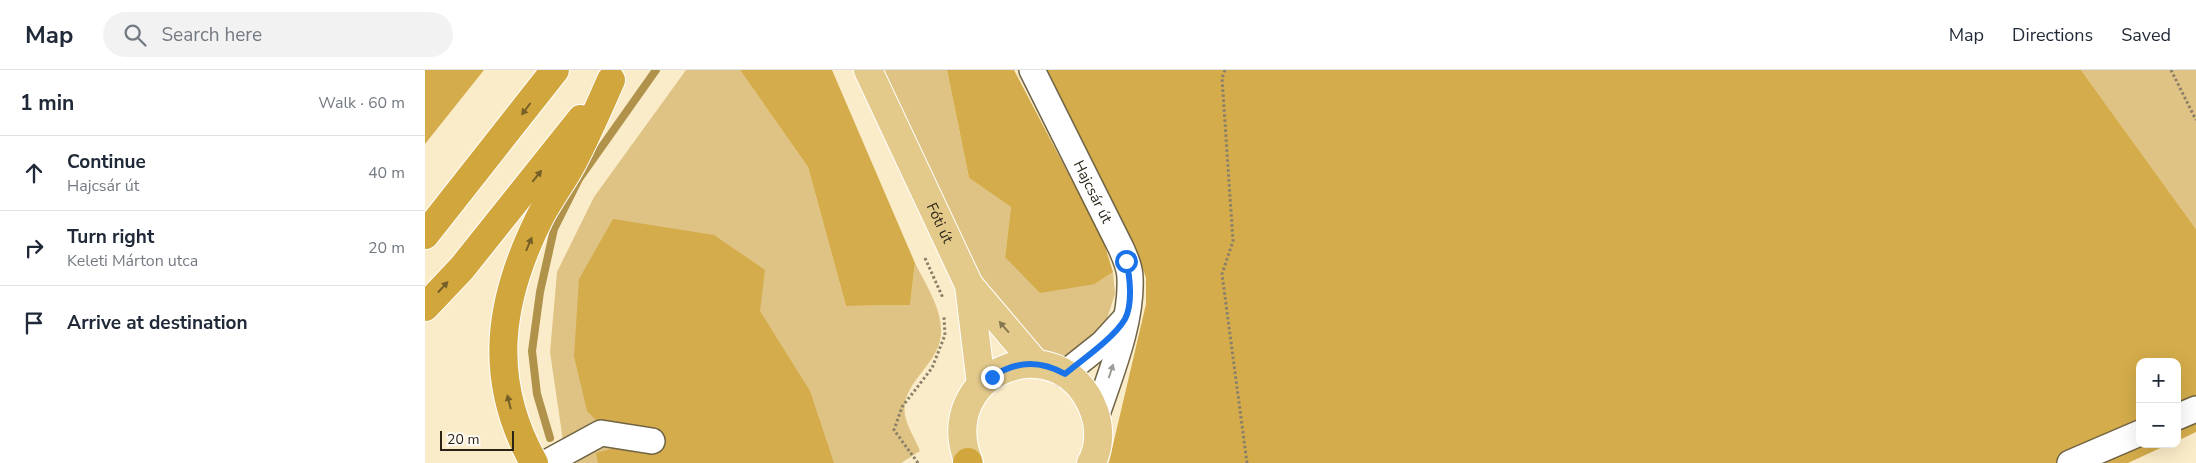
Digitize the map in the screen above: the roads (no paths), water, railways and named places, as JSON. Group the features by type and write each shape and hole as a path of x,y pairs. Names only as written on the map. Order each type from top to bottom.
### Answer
{"highway":[{"path":"425,235 555,70"},
{"path":"425,307 461,268 538,175 614,75"},
{"path":"534,463 512,414 505,389 502,340 510,298 540,217 573,162 614,75"}],"main road":[{"name":"Fóti út","path":"868,70 969,285 981,384"},
{"path":"969,285 1036,364"},
{"path":"968,463 962,439 964,415 973,393 981,384 1003,369 1018,364 1036,364 1055,369 1080,385 1088,396 1096,417 1099,434 1091,463"}],"street":[{"name":"Hajcsár út","path":"1032,70 1121,248 1130,276 1120,344 1096,417"},
{"path":"1065,374 1103,343 1125,318"},
{"path":"2181,415 2196,409"},
{"path":"545,463 601,433 652,441"},
{"path":"2070,463 2136,435"}],"waterway":[{"path":"550,438 537,394 532,351 540,292 554,229 579,179 656,70"}]}
